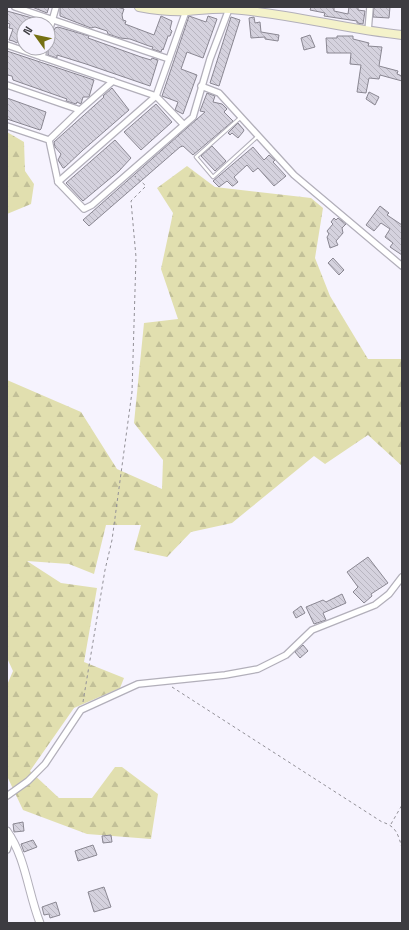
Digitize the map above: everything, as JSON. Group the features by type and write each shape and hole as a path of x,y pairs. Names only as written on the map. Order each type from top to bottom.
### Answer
{"main road":[{"path":"140,7 158,10 186,11 201,8 229,9 273,14 368,31 402,35"}],"street":[{"path":"15,7 41,16"},
{"path":"368,31 370,7"},
{"path":"49,140 58,182 84,209 92,205 182,124 193,117 201,86 229,9"},
{"path":"58,182 156,96 186,11"},
{"path":"56,21 169,59"},
{"path":"42,56 156,96 182,124"},
{"path":"49,140 113,81"},
{"path":"7,85 80,110"},
{"path":"201,86 219,93 294,176 402,266"},
{"path":"7,126 49,140"},
{"path":"7,796 28,781 45,764 81,710 138,684 162,680 225,675 258,669 286,655 312,630 374,604 389,594 402,577"},
{"path":"7,850 9,834"},
{"path":"9,834 19,853 40,923"}],"lane":[{"path":"240,118 196,157 213,177 258,136"}],"path":[{"path":"81,710 105,570 112,540 132,392 136,257 131,201 146,186 130,171"},
{"path":"162,680 382,822 391,824 399,834 402,848"},
{"path":"391,824 402,805"}],"green space":[{"path":"7,132 24,142 25,171 34,184 31,204 7,214"},
{"path":"187,166 215,187 311,198 323,208 315,258 330,296 368,359 402,359 402,466 368,435 325,464 314,456 232,523 191,532 167,557 134,550 141,525 106,525 94,574 69,564 27,561 61,583 97,588 84,662 124,678 120,688 74,708 30,771 59,798 92,798 115,767 122,767 158,794 151,839 87,834 23,810 7,776 7,685 13,671 7,658 7,380 81,412 117,469 162,489 163,460 134,423 144,323 178,319 161,269 173,213 157,188"}],"building":[{"path":"32,7 49,7 47,13"},
{"path":"60,7 117,7 124,9 122,15 123,20 126,21 125,24 154,35 161,16 172,21 170,29 172,31 170,36 168,36 161,52 152,49 153,47 130,39 120,38 108,34 107,31 95,27 91,28 60,16"},
{"path":"311,7 334,7 334,11 348,14 349,7 358,7 358,10 365,11 363,24 357,23 357,21 324,16 325,13 310,10"},
{"path":"374,7 390,7 389,18 373,17"},
{"path":"7,11 25,16 16,16 16,42 9,40 13,29 9,28 10,24 7,23"},
{"path":"189,16 206,22 208,16 217,19 203,58 187,52 181,69 197,75 183,114 175,110 178,102 162,96"},
{"path":"231,17 240,20 219,86 210,83"},
{"path":"254,17 255,23 260,22 261,32 279,35 278,41 265,39 265,37 251,38 249,18"},
{"path":"56,28 89,36 88,38 141,57 151,60 152,58 158,60 150,86 57,55 57,58 51,56 56,56"},
{"path":"310,35 315,47 304,50 301,38"},
{"path":"337,36 353,36 353,39 369,43 368,46 382,47 379,66 398,71 397,74 402,76 402,81 380,75 379,79 369,78 366,93 357,92 361,65 350,64 351,53 327,53 326,38 337,38"},
{"path":"7,51 16,54 16,56 22,56 94,80 89,97 83,97 81,104 77,102 76,104 66,101 67,99 13,80 12,76 7,75"},
{"path":"112,88 129,110 63,168 58,160 61,154 55,147 54,142"},
{"path":"369,92 379,97 375,105 366,99"},
{"path":"207,93 215,96 213,102 222,104 227,109 224,112 233,121 193,155 183,146 180,147 89,226 83,220 205,112 200,111"},
{"path":"7,98 46,112 41,129 40,130 7,119"},
{"path":"156,104 172,122 141,150 124,132"},
{"path":"238,123 244,130 238,138 232,133 230,135 228,133"},
{"path":"115,140 131,158 119,171 83,201 66,183"},
{"path":"212,146 226,161 215,171 201,156"},
{"path":"253,147 264,160 269,155 275,160 273,162 286,176 274,186 258,168 253,172 247,165 234,177 238,182 233,186 227,181 219,187 213,181"},
{"path":"380,206 389,213 387,215 402,225 402,255 390,247 393,243 385,237 390,229 381,223 374,231 366,225"},
{"path":"334,218 336,220 338,218 346,224 342,228 343,233 336,241 338,245 330,248 327,237 329,234 327,231 333,224 331,222"},
{"path":"333,258 344,270 339,275 328,263"},
{"path":"368,557 388,583 371,594 372,596 364,603 353,592 358,587 347,572"},
{"path":"342,594 346,603 323,613 326,620 314,624 306,607 323,600 326,602"},
{"path":"301,606 305,613 296,618 293,612"},
{"path":"303,645 308,651 300,658 295,652"},
{"path":"23,822 24,831 14,832 13,824"},
{"path":"111,835 112,842 103,843 102,836"},
{"path":"33,840 37,847 24,852 21,844"},
{"path":"93,845 97,855 78,861 75,851"},
{"path":"104,887 111,907 94,912 88,892"},
{"path":"56,902 60,915 50,918 49,914 44,915 42,907"}]}
